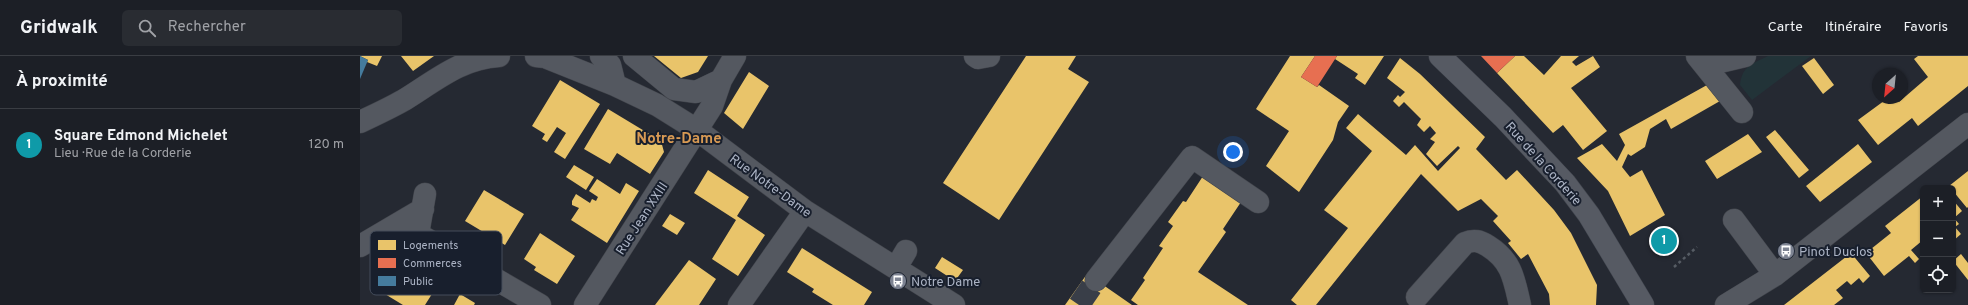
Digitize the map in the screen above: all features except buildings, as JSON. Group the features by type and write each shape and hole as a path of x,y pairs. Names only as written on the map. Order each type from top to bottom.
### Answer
{"main road":[{"name":"Rue de la Corderie","path":"1440,56 1503,117 1565,182 1589,215 1643,305"}],"street":[{"path":"360,122 405,99 453,68 487,57 499,56"},
{"name":"Rue Notre-Dame","path":"536,56 544,57 615,85 657,105 697,130 805,211 901,260 945,303"},
{"path":"600,56 610,65 615,85"},
{"path":"634,56 674,89 696,92 721,80"},
{"name":"Rue Jean XXIII","path":"585,305 712,106 721,80 735,56"},
{"path":"975,56 978,58 990,56"},
{"path":"1697,56 1742,112"},
{"path":"1709,56 1724,61 1745,56"},
{"path":"1726,305 1775,275 1968,124"},
{"path":"1096,280 1192,157 1258,202"},
{"path":"382,231 424,202 419,231"},
{"path":"739,305 805,211"},
{"path":"1734,220 1775,275"},
{"path":"360,246 370,239"},
{"path":"1417,302 1464,243 1470,240 1480,241 1501,254 1513,276 1520,305"},
{"path":"502,283 540,305"}],"path":[{"path":"1674,267 1697,247"}],"shaded area":[{"path":"1768,56 1811,56 1752,100 1740,85 1741,79 1749,66"}],"tunnel":[{"path":"1079,305 1096,280"}],"place":[{"name":"Square Edmond Michelet","path":"1664,241"},
{"name":"Pinot Duclos","path":"1786,251"},
{"name":"Notre Dame","path":"898,281"}],"district":[{"name":"Notre-Dame","path":"679,138"}]}
